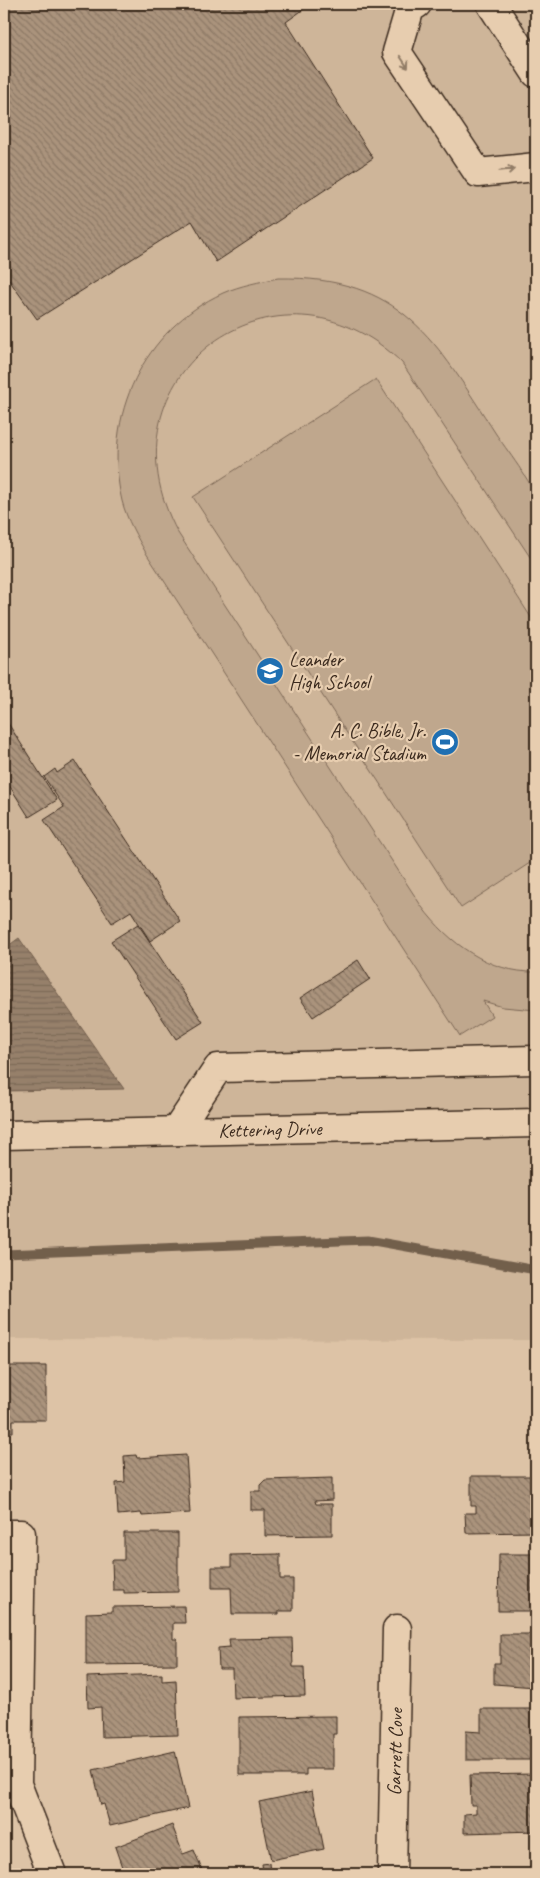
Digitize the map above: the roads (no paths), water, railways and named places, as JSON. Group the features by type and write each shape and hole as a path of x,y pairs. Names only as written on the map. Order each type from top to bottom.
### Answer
{"street":[{"path":"417,4 410,8 397,52 478,173 536,167"},
{"path":"491,4 536,73"},
{"path":"176,1131 218,1068 536,1060"},
{"name":"Kettering Drive","path":"4,1134 536,1123"},
{"path":"12,1534 17,1784 52,1874"},
{"name":"Garrett Cove","path":"392,1874 397,1629"}],"waterway":[{"path":"4,1254 368,1240 536,1270"}],"place":[{"name":"Leander High School","path":"270,671"},
{"name":"A. C. Bible, Jr. - Memorial Stadium","path":"445,742"}]}
